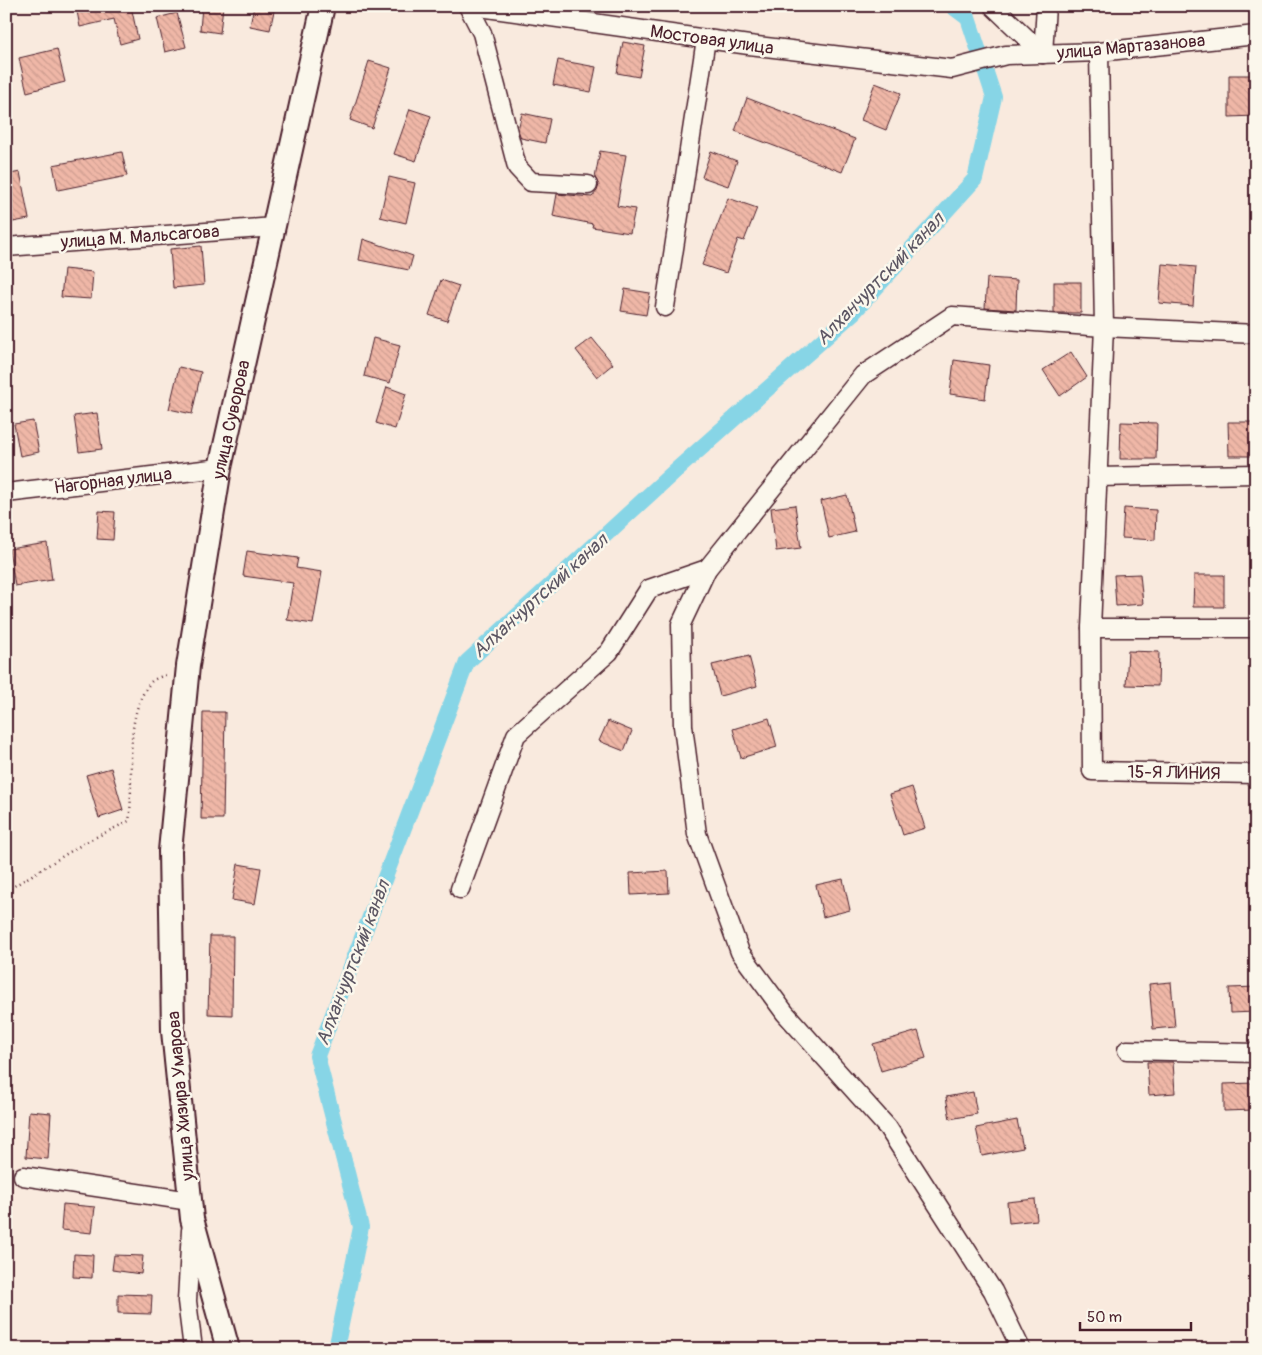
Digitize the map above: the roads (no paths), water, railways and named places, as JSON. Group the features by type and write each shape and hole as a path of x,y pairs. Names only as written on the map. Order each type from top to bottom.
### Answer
{"main road":[{"name":"улица Суворова","path":"172,838 188,666 220,468 323,6"},
{"name":"улица Хизира Умарова","path":"172,838 173,1031 191,1210 228,1349"}],"street":[{"path":"468,6 482,33 517,167 531,182 588,185"},
{"name":"Мостовая улица","path":"473,6 706,39 952,68"},
{"path":"993,6 1043,54"},
{"path":"1043,54 1046,6"},
{"name":"улица Мартазанова","path":"952,68 1006,55 1099,52 1256,35"},
{"path":"665,307 706,39"},
{"path":"1099,52 1104,327 1091,628 1256,628"},
{"name":"улица М. Мальсагова","path":"6,247 274,227"},
{"path":"1021,1349 993,1291 888,1128 785,1013 740,952 697,834 683,726 681,624 707,569 863,375 952,316 1104,327 1256,334"},
{"name":"Нагорная улица","path":"6,493 220,468"},
{"path":"1097,477 1256,474"},
{"path":"460,889 516,735 609,652 649,589 707,569"},
{"name":"15-Я ЛИНИЯ","path":"1091,628 1092,772 1256,774"},
{"path":"1127,1050 1256,1053"},
{"path":"22,1176 191,1210 188,1300 193,1349"}],"waterway":[{"name":"Алханчуртский канал","path":"336,1349 361,1227 317,1056 467,662 674,472 853,313 975,179 994,97 968,18 952,6"}]}
